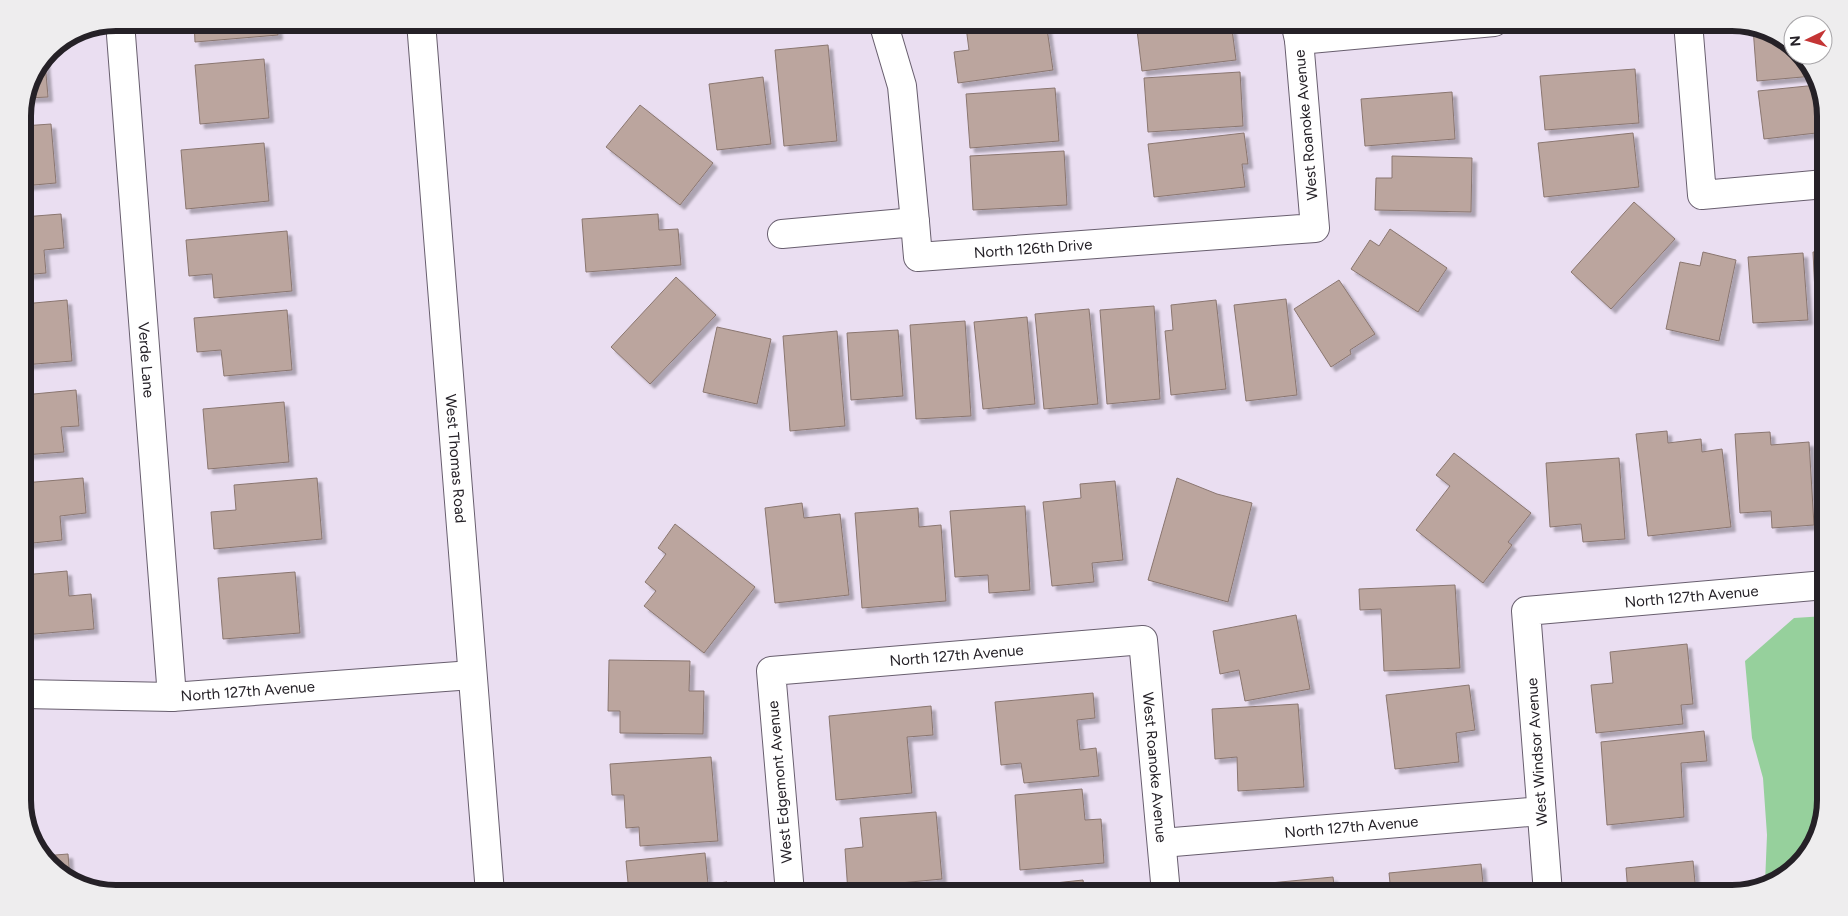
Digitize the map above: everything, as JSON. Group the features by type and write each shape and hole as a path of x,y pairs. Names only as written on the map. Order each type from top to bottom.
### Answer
{"street":[{"name":"Verde Lane","path":"121,31 172,697"},
{"name":"West Thomas Road","path":"422,31 489,885"},
{"path":"782,234 915,222 902,86 886,31"},
{"name":"West Roanoke Avenue","path":"1297,31 1315,228"},
{"path":"1689,31 1702,195 1817,185"},
{"name":"North 126th Drive","path":"915,222 918,257 1315,228"},
{"name":"North 127th Avenue","path":"1526,611 1817,586"},
{"name":"West Windsor Avenue","path":"1526,611 1547,885"},
{"name":"North 127th Avenue","path":"771,670 1143,640"},
{"name":"West Roanoke Avenue","path":"1143,640 1165,885"},
{"name":"West Edgemont Avenue","path":"771,670 789,885"},
{"name":"North 127th Avenue","path":"31,694 172,697 472,675"},
{"name":"North 127th Avenue","path":"1162,844 1541,811"}],"green space":[{"path":"1817,617 1816,811 1808,837 1796,856 1788,864 1765,877 1767,835 1763,778 1752,738 1745,661 1794,618"}],"building":[{"path":"194,31 278,31 278,35 195,42"},
{"path":"967,31 1047,31 1053,70 958,83 954,52 969,50"},
{"path":"1137,31 1232,31 1236,60 1142,71"},
{"path":"1753,34 1769,40 1783,49 1783,65 1799,65 1807,77 1757,81"},
{"path":"828,45 837,141 784,146 775,50"},
{"path":"264,59 269,118 200,124 195,65"},
{"path":"1635,69 1639,123 1545,130 1540,76"},
{"path":"46,70 48,97 33,98"},
{"path":"1240,72 1243,126 1148,132 1144,78"},
{"path":"763,77 771,144 717,150 709,84"},
{"path":"1811,86 1817,111 1817,133 1764,139 1758,91"},
{"path":"1055,88 1059,141 970,148 966,94"},
{"path":"1452,92 1455,139 1365,146 1361,99"},
{"path":"640,105 713,163 680,205 606,147"},
{"path":"51,124 56,183 31,185 31,125"},
{"path":"1244,133 1248,164 1242,164 1245,187 1154,197 1148,144"},
{"path":"1633,133 1639,187 1544,197 1538,143"},
{"path":"264,143 269,201 186,209 181,150"},
{"path":"1064,151 1067,205 973,210 970,156"},
{"path":"1392,156 1472,158 1471,212 1375,210 1376,178 1392,178"},
{"path":"1634,202 1675,239 1611,309 1571,272"},
{"path":"61,214 64,248 44,250 46,273 31,274 31,216"},
{"path":"658,214 659,230 678,229 681,265 586,272 582,219"},
{"path":"1390,229 1447,268 1418,312 1351,269 1370,240 1379,246"},
{"path":"287,231 292,291 214,298 212,274 189,276 186,240"},
{"path":"1703,252 1736,260 1719,341 1666,329 1680,262 1700,266"},
{"path":"1813,252 1817,252 1817,313 1816,313"},
{"path":"1803,253 1808,320 1753,323 1748,257"},
{"path":"676,277 716,315 650,384 611,347"},
{"path":"1339,280 1375,334 1350,350 1351,354 1331,367 1294,309"},
{"path":"1286,299 1297,395 1246,401 1234,305"},
{"path":"67,300 72,361 31,364 31,303"},
{"path":"1216,300 1226,389 1171,395 1165,331 1173,330 1171,305"},
{"path":"1154,306 1160,399 1107,404 1100,310"},
{"path":"1089,309 1098,404 1044,409 1035,314"},
{"path":"287,310 292,370 224,376 221,350 197,352 194,318"},
{"path":"1027,317 1035,404 983,409 974,322"},
{"path":"965,321 971,416 916,419 910,325"},
{"path":"717,327 771,339 757,404 703,392"},
{"path":"898,330 903,396 851,400 847,333"},
{"path":"837,331 845,426 790,431 783,336"},
{"path":"76,390 79,426 61,427 64,452 31,454 31,394"},
{"path":"284,402 289,462 208,469 203,409"},
{"path":"1667,431 1668,443 1701,439 1702,452 1722,449 1731,527 1648,536 1636,434"},
{"path":"1770,432 1771,445 1809,442 1814,525 1772,528 1771,511 1740,513 1735,434"},
{"path":"1454,453 1531,513 1508,542 1512,545 1483,583 1416,530 1450,486 1436,475"},
{"path":"1619,458 1625,539 1583,542 1581,524 1550,527 1546,463"},
{"path":"83,478 86,513 60,516 62,540 31,543 31,482"},
{"path":"317,478 322,539 214,549 211,512 236,510 234,485"},
{"path":"1177,478 1217,494 1252,503 1228,602 1148,580"},
{"path":"1115,481 1123,560 1092,563 1094,582 1052,586 1043,502 1081,498 1080,484"},
{"path":"802,503 804,518 840,514 849,595 775,603 765,508"},
{"path":"1025,506 1030,590 989,593 988,575 955,577 950,511"},
{"path":"918,508 919,527 941,525 946,601 862,608 855,513"},
{"path":"675,524 755,587 704,653 644,606 656,591 645,582 666,554 658,548"},
{"path":"67,571 69,596 91,594 94,629 31,634 31,574"},
{"path":"295,572 300,633 223,639 218,578"},
{"path":"1455,585 1460,668 1384,671 1381,609 1360,610 1359,589"},
{"path":"1296,615 1310,689 1245,701 1239,670 1220,674 1213,631"},
{"path":"1687,644 1693,704 1681,705 1683,724 1596,733 1591,685 1613,683 1610,652"},
{"path":"609,660 690,661 689,691 704,691 703,734 620,733 620,711 608,711"},
{"path":"1469,685 1475,730 1456,733 1459,762 1395,769 1386,695"},
{"path":"1093,693 1095,718 1077,720 1080,750 1096,748 1099,776 1024,783 1021,763 1001,765 995,702"},
{"path":"1298,704 1304,787 1238,791 1237,757 1215,759 1212,709"},
{"path":"931,706 933,735 907,737 912,793 836,800 829,716"},
{"path":"1704,731 1707,761 1681,763 1684,817 1607,825 1601,742"},
{"path":"711,757 718,841 640,846 639,827 626,828 624,795 612,795 610,764"},
{"path":"1082,789 1085,820 1101,819 1104,863 1020,870 1015,795"},
{"path":"936,812 942,879 879,885 847,885 845,849 863,847 860,818"},
{"path":"705,853 708,884 727,882 727,885 628,885 626,861"},
{"path":"68,854 69,870 60,864 52,855"},
{"path":"1693,861 1695,885 1627,885 1626,868"},
{"path":"1481,864 1483,885 1390,885 1389,873"},
{"path":"1333,877 1334,885 1249,885"},
{"path":"1083,880 1084,885 1036,885"}]}
